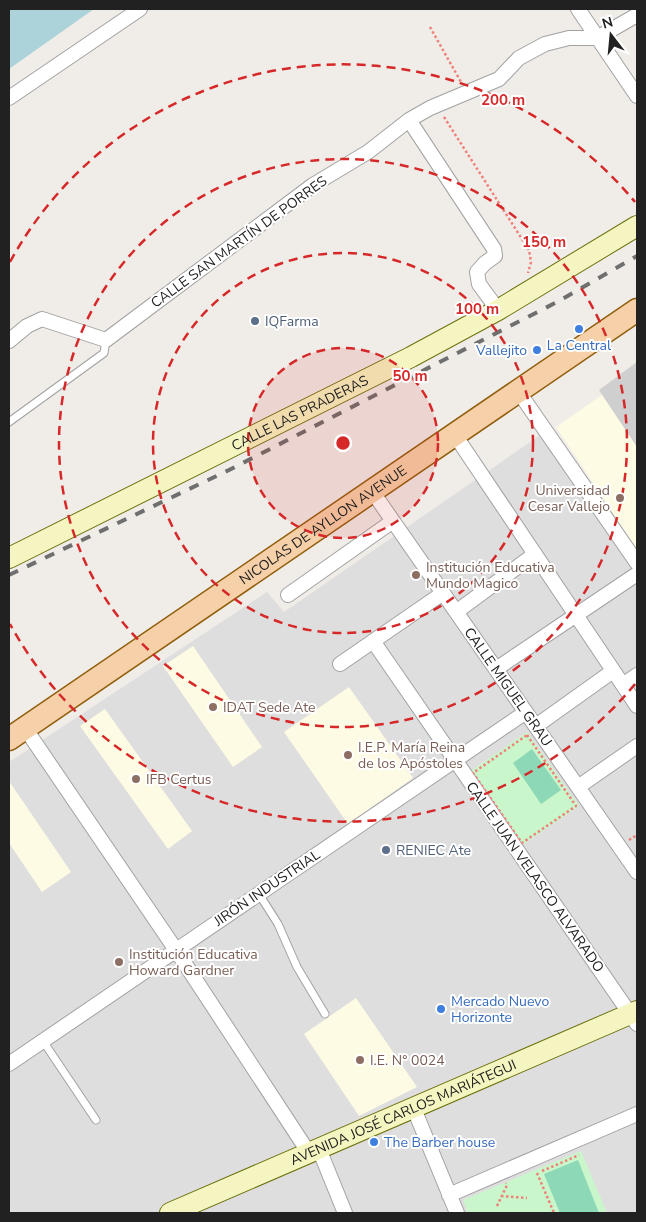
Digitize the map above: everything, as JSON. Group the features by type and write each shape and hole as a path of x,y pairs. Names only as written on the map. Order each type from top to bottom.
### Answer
{"main road":[{"name":"NICOLAS DE AYLLON AVENUE","path":"9,753 22,735 637,310"},
{"name":"NICOLAS DE AYLLON AVENUE","path":"22,735 379,501 637,325"}],"street":[{"path":"9,98 140,9"},
{"path":"578,9 637,96"},
{"path":"598,38 637,15"},
{"name":"CALLE SAN MARTÍN DE PORRES","path":"106,340 313,185 368,152 409,120 438,105 499,79 519,58 545,44 569,38 598,38"},
{"path":"409,120 494,249 495,256 484,263 477,272 479,284 498,310"},
{"name":"CALLE LAS PRADERAS","path":"9,558 286,421 498,310 637,226"},
{"path":"9,341 27,326 42,319 106,340"},
{"path":"525,401 637,563"},
{"path":"461,444 637,706"},
{"name":"CALLE MIGUEL GRAU","path":"379,501 637,872"},
{"path":"288,595 393,521"},
{"path":"456,612 535,554"},
{"path":"496,669 637,574"},
{"path":"340,664 443,593"},
{"name":"CALLE JUAN VELASCO ALVARADO","path":"373,641 635,1016"},
{"path":"536,726 614,670"},
{"path":"623,685 637,675"},
{"name":"JIRÓN INDUSTRIAL","path":"9,1064 526,712"},
{"path":"22,735 176,950 314,1151 346,1213"},
{"path":"578,787 637,746"},
{"name":"AVENIDA JOSÉ CARLOS MARIÁTEGUI","path":"170,1213 635,1016"},
{"path":"414,1109 457,1213"},
{"path":"449,1195 504,1179 637,1114"}],"lane":[{"path":"9,422 104,353 106,340"},
{"path":"259,894 278,924 297,967 325,1014"},
{"path":"42,1041 96,1120"}],"path":[{"path":"430,27 468,92"},
{"path":"438,105 448,126 530,250 528,272 536,287"},
{"path":"527,735 576,806 522,843 473,773 527,735"},
{"path":"530,1176 580,1155"},
{"path":"537,1172 554,1213"},
{"path":"504,1179 514,1182"},
{"path":"499,1188 504,1179"},
{"path":"497,1206 502,1196 504,1179"},
{"path":"502,1196 527,1198"}],"shaded area":[{"path":"637,362 637,447 599,390"},
{"name":"Universidad Cesar Vallejo","path":"602,395 637,447 637,549 556,427"},
{"path":"552,427 637,559 637,1213 9,1213 9,762 267,592 284,612"},
{"name":"IDAT Sede Ate","path":"193,646 262,747 233,767 163,666"},
{"name":"I.E.P. María Reina de los Apóstoles","path":"349,687 413,778 348,824 284,732"},
{"name":"IFB Certus","path":"105,709 192,831 168,849 80,726"},
{"path":"9,781 71,872 42,892 9,843"},
{"name":"I.E. N° 0024","path":"356,998 417,1087 359,1116 304,1034"}],"green space":[{"path":"527,732 579,806 520,847 469,772"},
{"path":"532,749 561,790 541,804 513,763"},
{"path":"581,1151 607,1213 468,1213 463,1200"},
{"path":"578,1160 599,1213 560,1213 544,1174"}],"water":[{"path":"9,9 94,9 9,69"}],"railway":[{"path":"9,575 229,470 557,302 637,256"}],"place":[{"name":"IQFarma","path":"255,321"},
{"name":"La Central","path":"579,329"},
{"name":"Vallejito","path":"537,350"},
{"name":"Universidad Cesar Vallejo","path":"620,498"},
{"name":"Institución Educativa Mundo Magico","path":"416,575"},
{"name":"IDAT Sede Ate","path":"213,707"},
{"name":"I.E.P. María Reina de los Apóstoles","path":"348,755"},
{"name":"IFB Certus","path":"136,779"},
{"name":"RENIEC Ate","path":"386,850"},
{"name":"Institución Educativa Howard Gardner","path":"119,962"},
{"name":"Mercado Nuevo Horizonte","path":"441,1009"},
{"name":"I.E. N° 0024","path":"360,1060"},
{"name":"The Barber house","path":"374,1142"}]}
